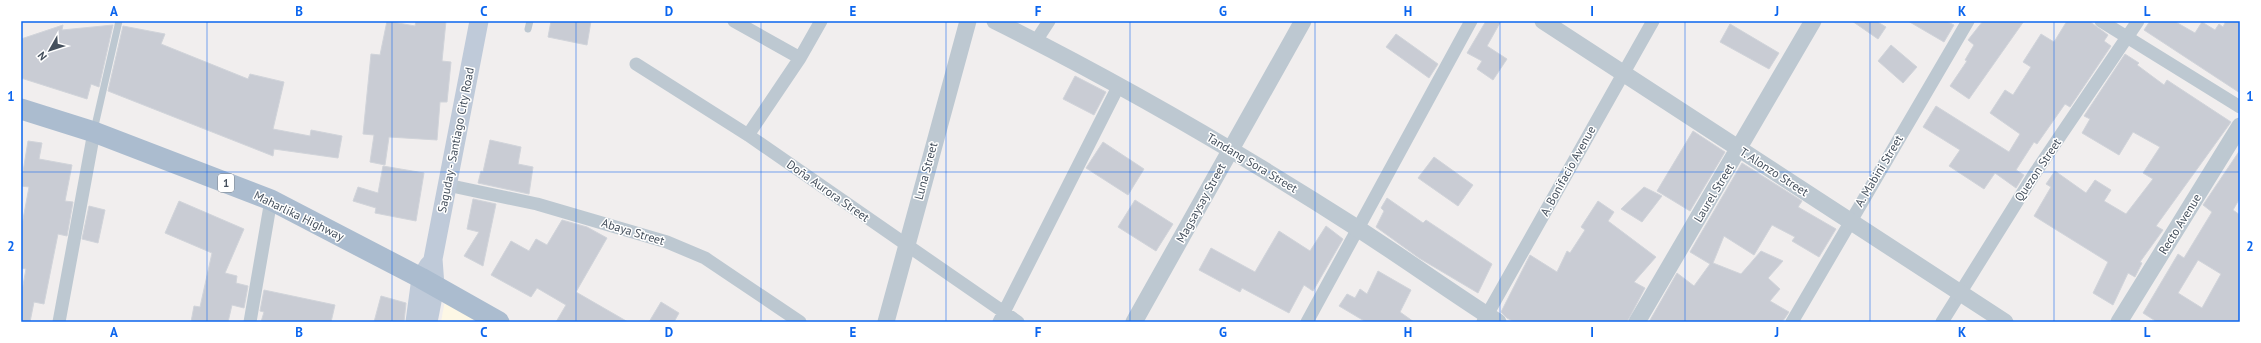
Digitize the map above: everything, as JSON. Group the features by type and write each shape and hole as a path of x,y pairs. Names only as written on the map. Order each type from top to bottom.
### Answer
{"main road":[{"name":"Saguday - Santiago City Road","path":"428,282 479,21"},
{"name":"Maharlika Highway","path":"21,108 94,132 271,200 428,282 499,322"},
{"path":"415,322 428,282"},
{"path":"428,282 428,322"}],"street":[{"path":"734,21 800,58"},
{"path":"748,135 800,58 821,21"},
{"name":"Luna Street","path":"886,322 905,246 968,21"},
{"name":"Tandang Sora Street","path":"995,21 1119,85 1231,149 1358,229 1489,320"},
{"path":"1036,41 1049,21"},
{"name":"Magsaysay Street","path":"1134,322 1303,21"},
{"path":"1307,322 1471,21"},
{"name":"T. Alonzo Street","path":"1543,21 1624,72 1739,150 2005,322"},
{"name":"A. Bonifacio Avenue","path":"1489,320 1653,21"},
{"name":"Laurel Street","path":"1637,322 1739,150 1813,21"},
{"name":"A. Mabini Street","path":"1792,322 1849,222 1968,21"},
{"path":"2101,21 2240,107"},
{"name":"Quezon Street","path":"1942,322 1959,292 2035,173 2128,39 2138,21"},
{"name":"Doña Aurora Street","path":"636,64 748,135 905,246 1002,317 1018,322"},
{"path":"1002,317 1119,85"},
{"name":"Recto Avenue","path":"2120,322 2240,126"},
{"path":"58,322 94,132"},
{"name":"Abaya Street","path":"447,185 537,204 668,242 705,258 800,322"},
{"path":"250,322 271,200"}],"lane":[{"path":"94,132 119,21"},
{"path":"528,29 530,21"}],"shaded area":[{"path":"445,300 477,322 441,322"}],"building":[{"path":"387,21 415,26 416,21 446,21 442,61 451,62 447,102 440,102 437,140 389,137 385,165 370,162 374,135 363,134 371,54 380,55"},
{"path":"551,21 591,21 587,45 548,37"},
{"path":"1486,21 1501,21 1487,46 1507,59 1493,80 1477,69 1482,61 1467,53"},
{"path":"1852,21 1876,21 1886,27 1878,39"},
{"path":"1908,21 1946,21 1954,25 1944,42"},
{"path":"1983,21 2024,21 1969,99 1950,86 1967,61 1965,60 1974,45 1968,40"},
{"path":"2067,21 2089,21 2108,35 2104,41 2111,46 2070,107 2065,104 2037,144 2034,142 2016,170 2024,175 2016,188 1995,173 1984,189 1949,166 1960,150 1923,127 1936,106 2009,152 2020,134 1990,113 2005,90 2013,95 2031,67 2023,62 2041,34 2054,42"},
{"path":"2150,21 2174,21 2195,33 2202,22 2215,30 2219,24 2223,27 2226,21 2240,21 2240,93 2144,30"},
{"path":"1730,24 1779,53 1769,69 1720,42"},
{"path":"63,25 62,30 113,25 99,87 91,84 87,99 21,78 21,39"},
{"path":"123,26 165,34 161,44 248,79 250,74 284,82 273,129 310,136 311,130 342,136 338,158 274,149 273,156 108,91"},
{"path":"1396,34 1438,64 1429,78 1386,47"},
{"path":"1891,45 1917,67 1903,83 1878,61"},
{"path":"2125,54 2139,63 2137,65 2164,85 2167,80 2231,122 2156,226 2163,230 2140,262 2142,263 2135,277 2128,273 2113,305 2093,293 2108,262 2034,216 2051,187 2046,184 2055,171 2086,193 2095,180 2111,190 2104,201 2126,214 2153,179 2143,173 2160,147 2133,132 2119,155 2082,133 2090,119 2084,116"},
{"path":"1075,76 1106,92 1094,115 1063,99"},
{"path":"1693,131 1725,152 1690,211 1657,191"},
{"path":"490,140 521,147 518,164 533,167 529,194 478,183 481,171 483,172"},
{"path":"28,141 42,143 39,159 72,165 65,201 73,202 67,236 58,234 44,304 34,302 30,322 21,322 21,296 26,269 21,268 21,230 29,187 21,186 21,184"},
{"path":"1103,142 1144,169 1128,195 1086,168"},
{"path":"2240,150 2240,198 2233,210 2240,215 2240,322 2157,322 2143,313 2178,254 2184,258 2212,212 2203,205","holes":["2198,260 2221,274 2202,308 2178,293"]},
{"path":"1434,157 1473,185 1458,206 1418,178"},
{"path":"1742,163 1802,201 1798,207 1836,229 1819,257 1792,241 1795,237 1772,225 1754,255 1724,236 1713,263 1741,274 1761,251 1783,261 1768,278 1780,289 1770,301 1789,312 1782,322 1649,322 1677,273 1694,286 1710,264 1690,252"},
{"path":"383,166 424,173 416,221 375,213 376,208 353,201 358,187 378,193"},
{"path":"1644,187 1662,196 1642,222 1621,209"},
{"path":"1387,198 1423,223 1426,220 1492,264 1478,293 1419,258 1376,227 1384,211 1381,208"},
{"path":"473,199 496,204 483,266 464,256 479,232 467,229"},
{"path":"1135,200 1173,224 1156,251 1118,227"},
{"path":"179,201 244,229 225,273 237,276 236,283 248,286 244,308 232,305 228,322 191,322 194,306 200,307 212,253 165,233"},
{"path":"1598,201 1614,212 1608,221 1656,257 1634,282 1645,288 1627,322 1514,322 1507,318 1501,312 1530,255 1557,272 1567,251 1570,253 1585,230 1581,227"},
{"path":"89,206 105,210 98,243 82,239"},
{"path":"562,220 587,227 607,238 576,292 628,322 556,322 566,305 537,288 531,297 491,275 511,241 529,251 536,239 547,245"},
{"path":"1326,226 1343,239 1313,291 1304,285 1289,313 1242,288 1240,292 1199,270 1211,248 1255,272 1279,231 1310,251"},
{"path":"1378,271 1411,290 1400,312 1414,322 1366,322 1339,306 1347,294 1355,298 1360,289 1367,294"},
{"path":"264,290 335,305 331,322 261,322 264,312 260,311"},
{"path":"381,296 406,303 404,322 374,322"},
{"path":"661,302 679,313 674,322 649,322"}]}
